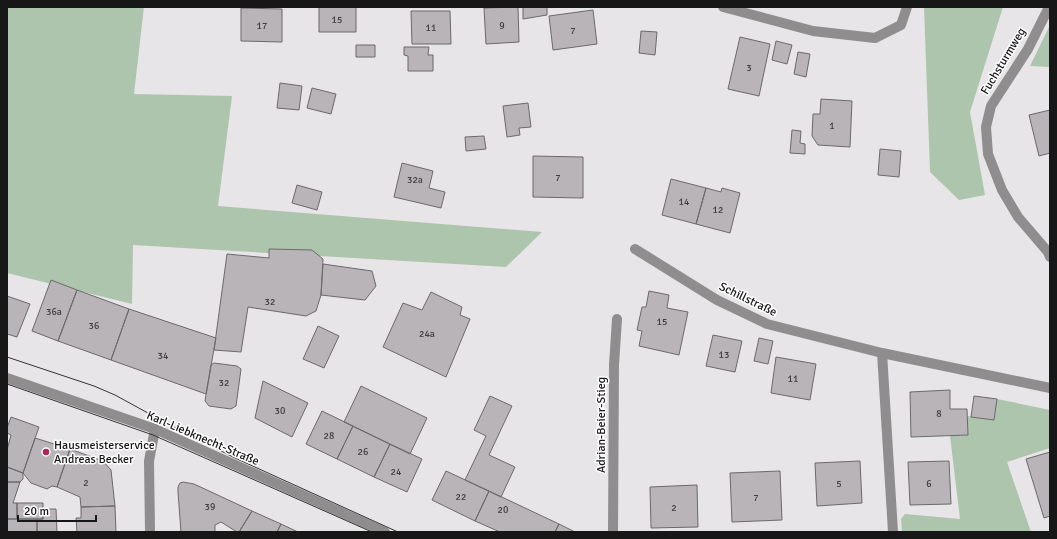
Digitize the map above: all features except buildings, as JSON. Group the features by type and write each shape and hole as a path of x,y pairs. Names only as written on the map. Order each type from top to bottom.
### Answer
{"street":[{"path":"723,7 813,31 875,38 901,24 907,7"},
{"name":"Fuchsturmweg","path":"1049,7 1028,49 991,106 986,127 988,154 1002,190 1018,217 1048,252 1050,257"},
{"name":"Schillstraße","path":"635,249 717,300 766,324 882,353 1050,388"},
{"name":"Adrian-Beier-Stieg","path":"613,532 614,365 617,319"},
{"path":"882,353 893,532"},
{"name":"Karl-Liebknecht-Straße","path":"7,378 155,429 385,532"},
{"path":"150,532 149,461 155,429"}],"green space":[{"path":"7,7 144,7 134,94 232,96 218,206 542,232 506,267 133,245 132,304 7,273"},
{"path":"924,7 1003,7 970,112 985,195 959,200 930,172"},
{"path":"1050,25 1050,67 1030,66"},
{"path":"997,399 1050,410 1050,448 1007,462 1031,532 902,532 901,519 905,514 960,519 950,436 968,435 968,416 994,420"}],"tram line":[{"path":"7,357 94,386 115,395 235,458 398,532"},
{"path":"7,384 153,435 372,532"}],"place":[{"name":"Hausmeisterservice Andreas Becker","path":"46,452"}]}
